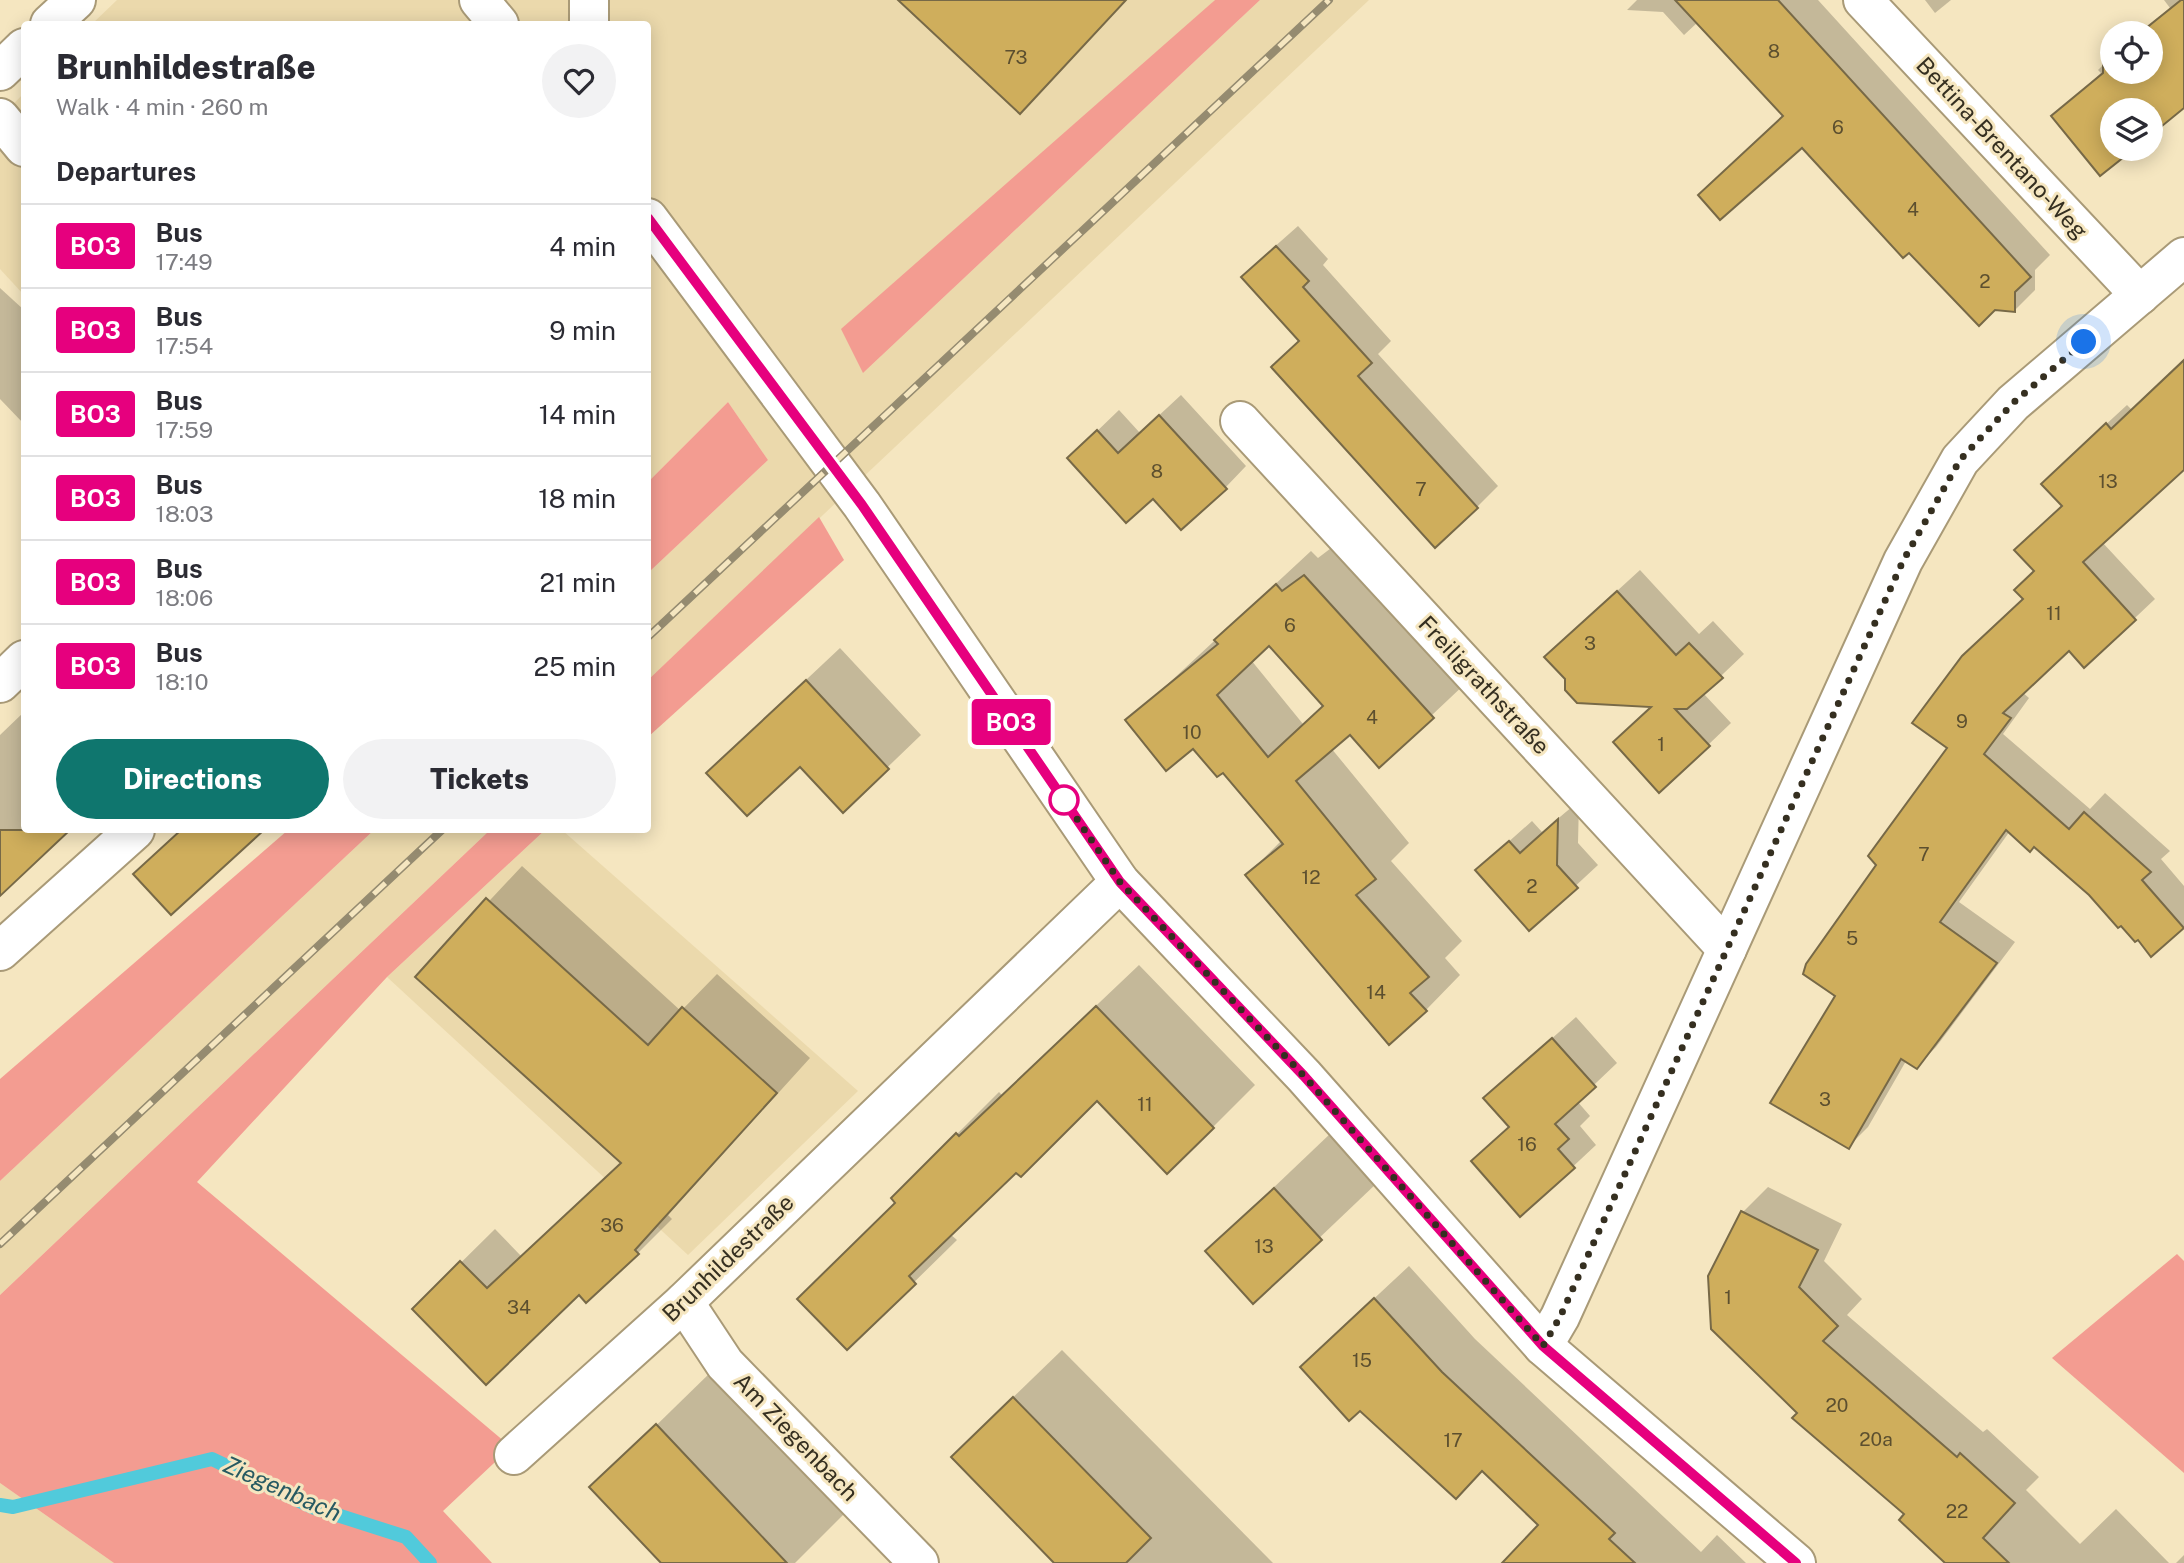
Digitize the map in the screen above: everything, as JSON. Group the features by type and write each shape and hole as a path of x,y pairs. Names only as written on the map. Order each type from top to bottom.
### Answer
{"street":[{"path":"53,21 76,0"},
{"path":"478,0 496,21"},
{"path":"589,0 589,21"},
{"name":"Bettina-Brentano-Weg","path":"1863,0 2140,295"},
{"path":"0,71 21,51"},
{"path":"0,118 21,143"},
{"path":"651,222 862,505 1120,882 1304,1076 1543,1346 1796,1563"},
{"path":"1543,1346 1560,1317 1903,561 1960,460 2013,403 2184,257"},
{"name":"Freiligrathstraße","path":"1240,421 1727,949"},
{"path":"0,683 21,663"},
{"path":"0,951 132,833"},
{"name":"Brunhildestraße","path":"514,1455 684,1302 1120,882"},
{"name":"Am Ziegenbach","path":"684,1302 725,1364 919,1563"}],"shaded area":[{"path":"117,0 1215,0 863,373 1260,0 1369,0 651,677 651,570 768,460 728,402 651,479 651,21 95,21"},
{"path":"1215,0 1260,0 863,373 841,329"},
{"path":"21,96 21,292 0,269 0,118"},
{"path":"728,402 768,460 651,570 651,479"},
{"path":"819,517 844,560 651,734 651,677"},
{"path":"285,833 371,833 0,1181 0,1079"},
{"path":"371,833 487,833 0,1295 0,1181"},
{"path":"487,833 542,833 387,977 197,1182 511,1447 443,1511 492,1563 114,1563 0,1483 0,1295"},
{"path":"542,833 565,833 858,1091 688,1255 387,977"},
{"path":"2177,1254 2184,1261 2184,1473 2052,1358"},
{"path":"0,1483 114,1563 0,1563"}],"building":[{"path":"898,0 1126,0 1020,114"},
{"path":"1675,0 1778,0 2031,277 2015,292 2015,312 1995,310 1979,326 1909,253 1903,258 1802,148 1720,220 1698,195 1783,116"},
{"path":"2184,0 2184,108 2163,125 2163,98 2100,98 2100,161 2119,161 2100,176 2051,116 2100,75 2100,84 2163,84 2163,21 2155,21"},
{"path":"1276,246 1309,281 1303,287 1372,363 1358,376 1478,508 1435,548 1271,367 1299,341 1241,277"},
{"path":"2184,360 2184,470 2083,562 2136,620 2084,668 2069,651 2003,713 2011,718 1984,754 2069,829 2084,812 2151,872 2142,880 2184,928 2151,957 2138,940 2135,942 2121,926 2118,928 2089,895 2034,847 2030,852 2006,830 1940,922 1997,963 1917,1069 1901,1059 1849,1149 1770,1103 1835,996 1803,974 1806,964 1876,865 1868,856 1947,748 1912,723 1962,656 2023,599 2014,590 2034,571 2014,550 2062,506 2041,484 2106,423 2111,429"},
{"path":"1159,415 1227,489 1181,530 1153,499 1126,523 1067,458 1097,430 1118,453"},
{"path":"1304,575 1434,718 1379,768 1350,735 1296,781 1376,879 1356,895 1429,977 1410,993 1427,1011 1389,1045 1245,875 1283,844 1223,773 1217,777 1193,749 1166,771 1125,720 1218,644 1214,640 1276,584 1282,591","holes":["1269,646 1323,706 1268,757 1217,695"]},
{"path":"1617,591 1676,655 1689,643 1723,678 1687,709 1675,709 1710,746 1659,793 1613,742 1651,707 1577,703 1565,690 1565,679 1544,657"},
{"path":"806,680 889,769 843,813 800,767 747,816 706,773"},
{"path":"1558,819 1557,865 1578,888 1529,931 1475,870 1509,841 1520,853"},
{"path":"0,830 67,833 0,896"},
{"path":"178,833 261,833 171,915 133,874"},
{"path":"486,898 648,1045 682,1007 777,1093 635,1250 639,1254 586,1303 579,1295 486,1385 412,1309 460,1261 487,1288 621,1163 415,977"},
{"path":"1096,1006 1214,1128 1167,1174 1097,1101 1021,1177 1016,1173 909,1276 916,1284 847,1350 797,1299 895,1203 891,1198 956,1133 959,1136"},
{"path":"1552,1038 1596,1087 1555,1124 1569,1139 1558,1149 1575,1168 1520,1217 1471,1161 1509,1127 1483,1098"},
{"path":"1274,1188 1322,1240 1253,1304 1205,1251"},
{"path":"1741,1211 1818,1250 1799,1287 1838,1326 1823,1341 1957,1457 1960,1453 2015,1503 1983,1538 2009,1563 1945,1563 1899,1520 1904,1514 1792,1418 1797,1413 1711,1329 1708,1276"},
{"path":"1374,1298 1442,1372 1615,1533 1609,1539 1635,1563 1502,1563 1538,1525 1482,1471 1456,1499 1360,1411 1349,1421 1300,1367"},
{"path":"1013,1397 1151,1538 1126,1563 1054,1563 951,1457"},
{"path":"656,1424 787,1563 661,1563 589,1487"}],"waterway":[{"name":"Ziegenbach","path":"0,1505 13,1507 212,1459 312,1507 406,1537 430,1563"}],"railway":[{"path":"651,634 1329,0"},
{"path":"0,1244 439,833"}],"bus line":[{"name":"BO3","path":"651,222 862,505 1120,882 1304,1076 1543,1346 1796,1563"}],"route":[{"path":"1064,800 1060,794 1120,882 1304,1076 1543,1346 1560,1317 1903,561 1960,460 2013,403 2084,342"}]}
